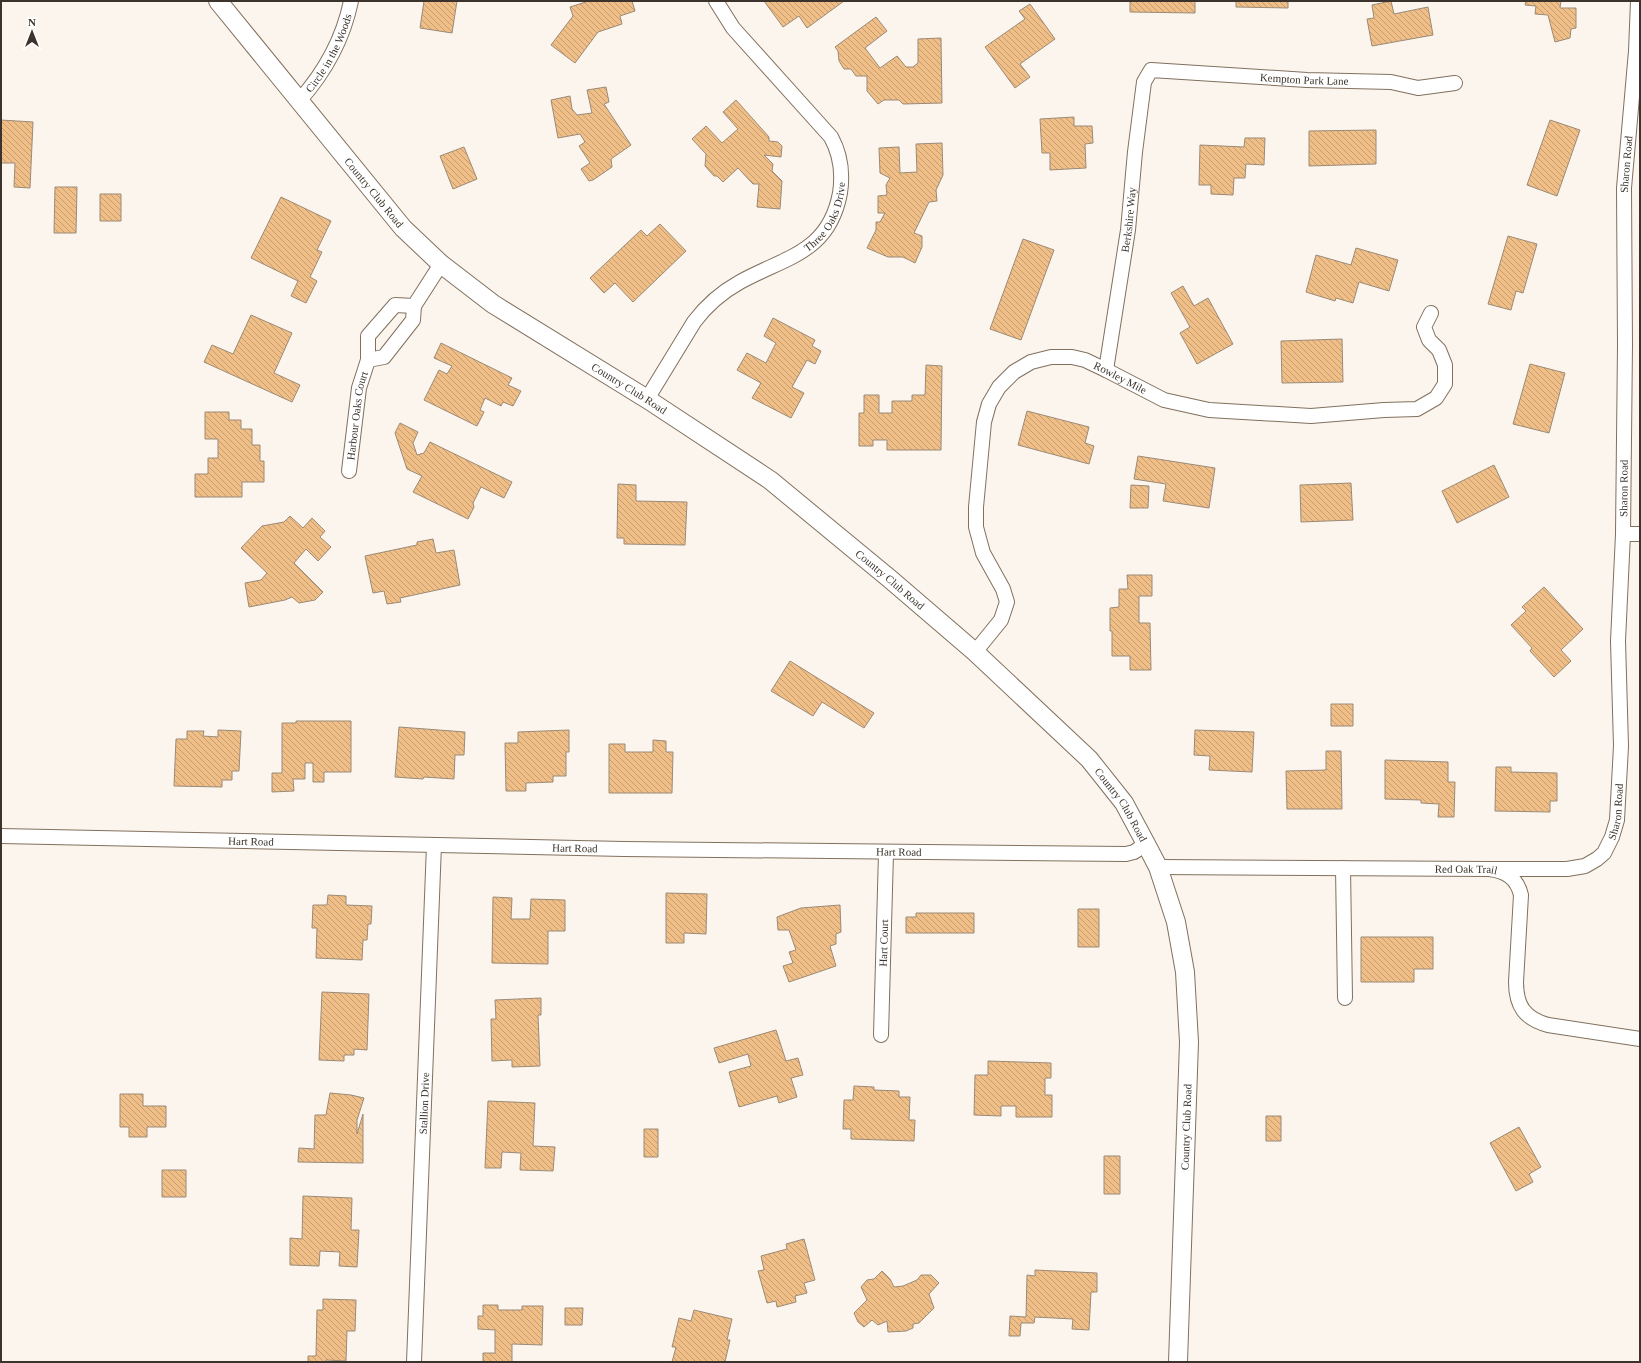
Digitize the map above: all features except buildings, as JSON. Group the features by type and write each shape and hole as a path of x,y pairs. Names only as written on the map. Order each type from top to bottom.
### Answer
{"main road":[{"name":"Country Club Road","path":"218,1 403,228 441,264 493,304 647,399 770,480 890,579 975,652 1089,759 1124,804 1158,867 1176,922 1185,972 1189,1042 1178,1362"}],"street":[{"name":"Circle in the Woods","path":"299,101 313,85 328,63 341,35 351,1"},
{"name":"Three Oaks Drive","path":"647,399 702,311 738,283 798,254 816,242 830,223 838,203 841,166 837,150 831,137 733,28 716,1"},
{"name":"Sharon Road","path":"1489,869 1527,870 1577,868 1585,866 1598,859 1608,846 1612,837 1618,808 1621,757 1618,641 1623,534 1625,345 1624,194 1639,21 1638,1"},
{"name":"Kempton Park Lane","path":"1151,70 1307,80 1391,82 1418,88 1456,83"},
{"name":"Berkshire Way","path":"1106,370 1128,230 1135,152 1144,82 1151,70"},
{"name":"Harbour Oaks Court","path":"368,360 384,357 412,320 414,306 441,264"},
{"name":"Harbour Oaks Court","path":"349,471 359,388 368,360 368,336 395,305 414,306"},
{"name":"Rowley Mile","path":"975,652 1004,614 1007,602 1003,589 983,553 976,527 976,507 984,422 989,404 999,387 1014,372 1031,362 1051,357 1072,357 1085,360 1164,400 1209,410 1311,416 1417,409 1436,398 1446,384 1446,365 1439,350 1429,340 1424,327 1431,313"},
{"path":"1623,534 1640,534"},
{"name":"Hart Road","path":"1,836 886,853 1126,854 1134,852 1146,844"},
{"name":"Stallion Drive","path":"414,1362 434,845"},
{"name":"Hart Court","path":"882,1034 886,853"},
{"name":"Red Oak Trail","path":"1158,867 1489,869 1503,872 1509,875 1520,889 1521,902 1516,989 1524,1012 1537,1022 1548,1025 1640,1039"},
{"path":"1343,868 1345,998"}]}
